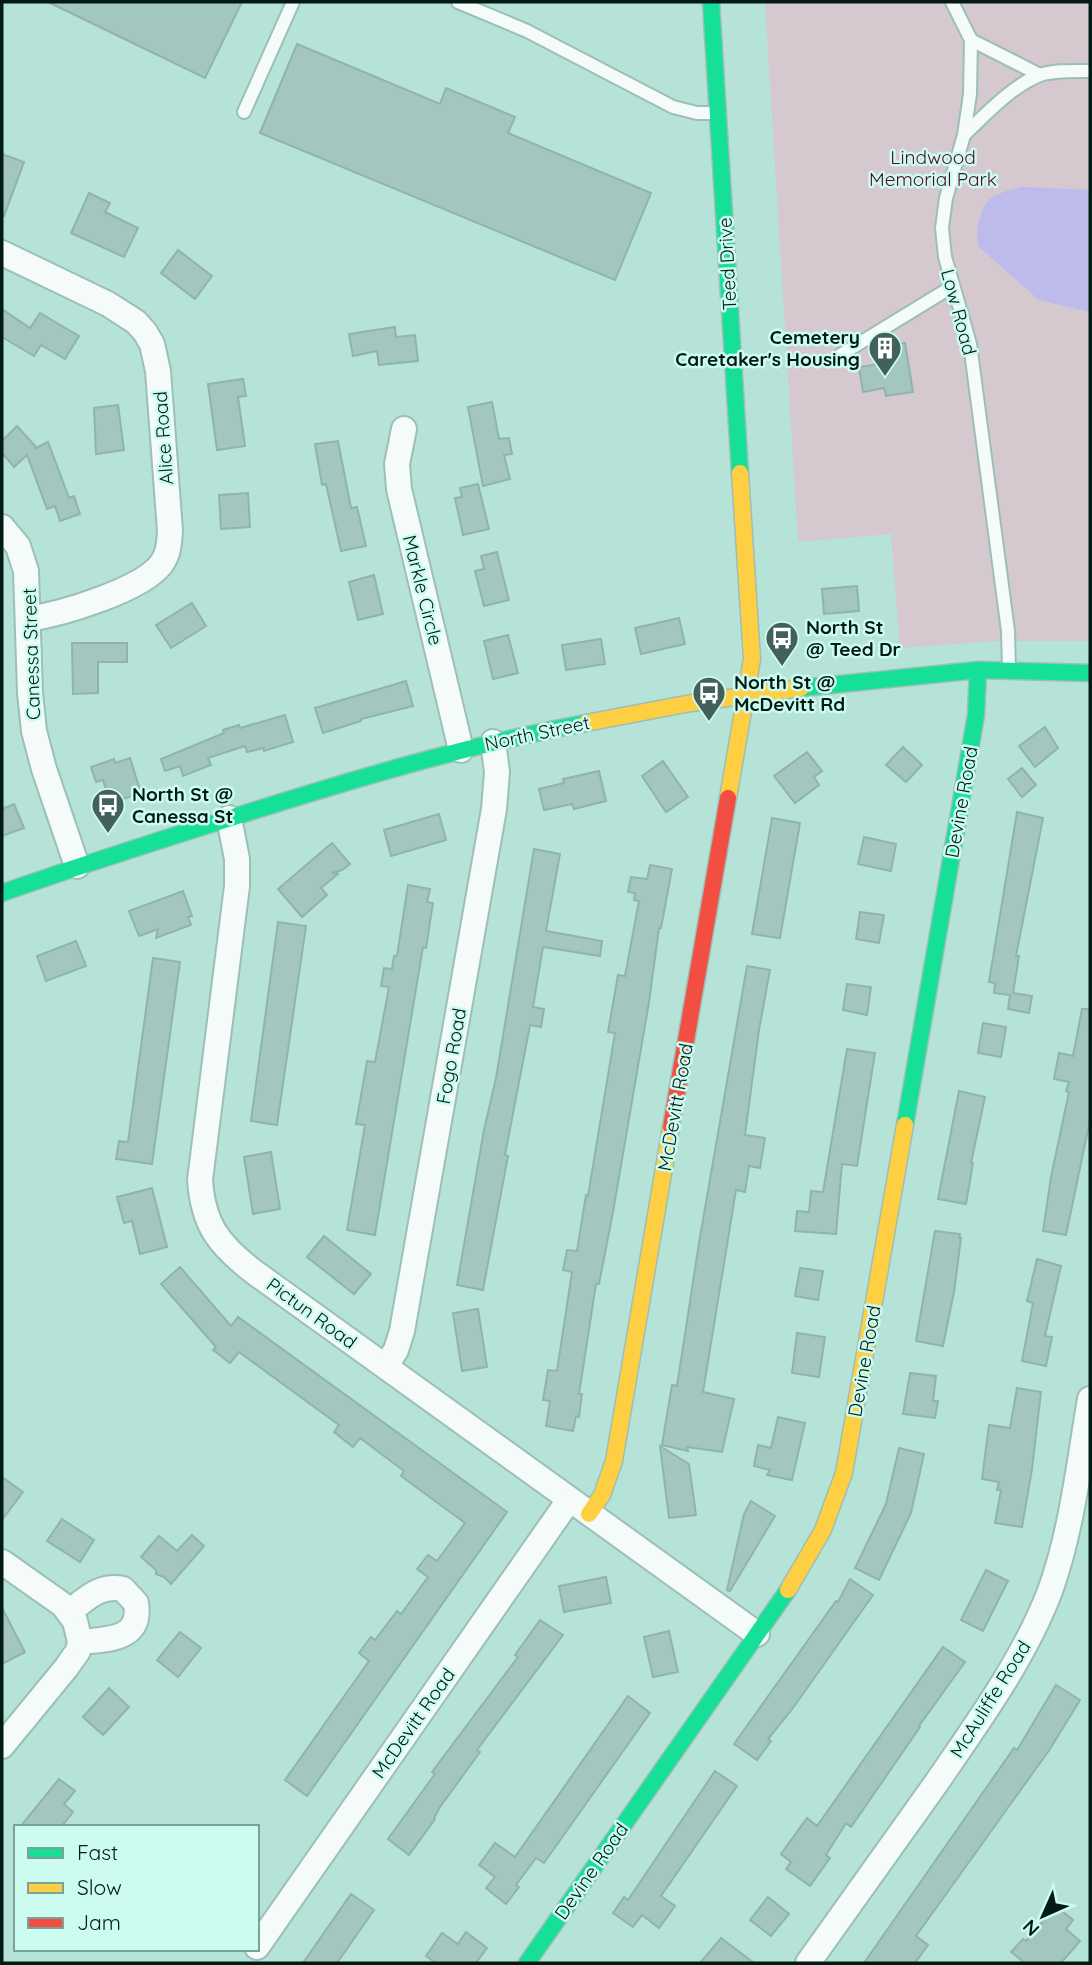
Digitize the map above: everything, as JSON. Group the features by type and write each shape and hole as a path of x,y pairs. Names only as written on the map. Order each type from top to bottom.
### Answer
{"street":[{"name":"Teed Drive","path":"711,2 752,646 747,694"},
{"name":"Alice Road","path":"2,253 108,304 135,321 145,332 156,356 170,531 167,555 161,565 141,581 68,610 29,619"},
{"name":"Markle Circle","path":"404,429 397,464 399,489 461,750"},
{"name":"Canessa Street","path":"2,527 18,546 23,557 28,584 30,693 34,731 78,866"},
{"name":"North Street","path":"2,893 78,866 365,776 493,742 616,717 747,694 978,670 1090,673"},
{"name":"Devine Road","path":"527,1963 801,1571 832,1510 844,1475 976,715 978,670"},
{"name":"McDevitt Road","path":"259,1944 579,1507 602,1495 614,1461 747,694"},
{"name":"Fogo Road","path":"386,1366 396,1350 402,1331 495,809 497,772 493,742"},
{"name":"Pictun Road","path":"229,818 236,846 237,886 200,1180 204,1209 214,1233 229,1252 757,1634"},
{"name":"McAuliffe Road","path":"808,1963 955,1756 1034,1627 1050,1589 1064,1544 1090,1399"},
{"path":"2,1562 54,1598 69,1612 80,1642 78,1651 66,1668 2,1746"},
{"path":"69,1612 91,1595 107,1587 123,1589 136,1603 136,1622 125,1634 80,1642"}],"lane":[{"path":"244,112 293,2"},
{"path":"458,2 527,31 673,107 697,113 718,112"},
{"name":"Low Road","path":"952,2 971,40 971,94 964,135 946,198 942,228 945,257 970,344 1007,631 1009,670"},
{"path":"971,40 1040,75"},
{"path":"964,135 992,108 1040,75 1090,71"},
{"path":"837,357 953,286"}],"green space":[{"name":"Lindwood Memorial Park","path":"765,2 1090,2 1090,641 998,641 900,648 891,534 798,542"}],"water":[{"path":"1022,187 1090,190 1090,312 1039,300 979,247 978,229 986,204 1000,193"}],"building":[{"path":"48,2 242,2 205,78"},
{"path":"297,44 440,104 446,88 515,117 508,133 651,193 615,280 260,133"},
{"path":"2,154 24,162 4,216 2,215"},
{"path":"89,193 110,203 105,212 138,228 124,257 71,233"},
{"path":"178,250 212,276 195,299 161,273"},
{"path":"2,309 30,328 40,313 79,336 65,359 41,345 34,356 2,337"},
{"path":"395,327 396,337 415,335 418,361 379,365 377,351 353,356 349,334"},
{"name":"Cemetery Caretaker's Housing","path":"905,343 913,392 886,396 884,388 863,392 859,367 880,364 878,348"},
{"path":"243,379 246,396 238,397 245,446 217,450 208,384"},
{"path":"492,402 499,439 509,438 512,454 504,455 510,479 483,486 468,407"},
{"path":"118,405 124,450 96,454 94,408"},
{"path":"17,426 36,447 34,449 48,442 69,498 74,496 80,514 60,521 55,506 47,509 27,455 14,467 2,453 2,441"},
{"path":"338,441 351,508 357,507 366,546 341,551 326,484 322,485 315,444"},
{"path":"478,484 489,529 463,535 455,498 462,497 460,488"},
{"path":"248,493 250,527 221,529 219,495"},
{"path":"497,552 509,600 484,606 475,571 484,569 481,556"},
{"path":"374,575 383,614 358,620 349,582"},
{"path":"857,586 859,611 824,614 822,589"},
{"path":"192,603 206,626 171,648 156,625"},
{"path":"679,618 685,644 641,654 635,628"},
{"path":"508,635 518,673 493,679 484,641"},
{"path":"601,639 605,664 566,670 562,645"},
{"path":"72,643 127,643 127,662 98,662 98,693 73,694"},
{"path":"406,681 413,706 361,719 323,733 315,708"},
{"path":"285,715 293,742 264,751 264,748 247,752 245,746 208,758 211,765 183,776 180,766 165,771 161,759 224,733 223,730"},
{"path":"1045,727 1058,748 1035,767 1019,746"},
{"path":"903,747 922,765 906,782 886,765"},
{"path":"807,752 822,771 814,777 819,785 795,803 774,776"},
{"path":"130,758 141,793 110,803 103,780 96,782 91,767 114,759 115,763"},
{"path":"663,761 688,797 666,812 642,776"},
{"path":"1022,768 1036,785 1022,797 1008,779"},
{"path":"599,771 606,801 574,809 572,804 544,810 539,789 564,783 563,779"},
{"path":"14,804 24,828 2,836 2,809"},
{"path":"1017,812 1043,818 1016,956 1019,956 1013,993 1032,996 1029,1013 1008,1009 1010,995 994,993 995,983 989,982"},
{"path":"439,814 446,840 391,856 384,830"},
{"path":"772,818 800,823 780,938 752,934"},
{"path":"864,837 896,844 891,871 858,864"},
{"path":"332,843 350,864 332,873 338,874 321,888 327,895 302,917 278,889"},
{"path":"534,849 560,854 546,931 602,941 600,956 543,947 533,1007 544,1009 541,1027 530,1025 483,1290 457,1285 484,1130 496,1078"},
{"path":"650,865 672,869 659,928 613,1212 599,1284 596,1284 579,1394 582,1394 579,1417 576,1416 573,1431 546,1426 550,1401 543,1400 548,1370 557,1371 572,1272 563,1270 567,1250 577,1251 615,1033 608,1032 618,975 625,976 639,901 634,900 635,893 628,892 631,877 647,879"},
{"path":"408,885 430,889 427,902 433,903 426,948 423,947 375,1235 347,1230 365,1125 356,1124 367,1061 375,1062 389,987 381,986 384,968 392,969 394,956 397,956"},
{"path":"183,891 192,916 188,917 191,925 156,938 158,929 139,936 129,911"},
{"path":"860,912 884,915 879,943 856,939"},
{"path":"278,922 306,926 277,1125 251,1121"},
{"path":"76,941 86,966 46,981 37,956"},
{"path":"153,958 180,962 152,1164 116,1159 119,1141 128,1142"},
{"path":"747,966 770,970 745,1135 765,1138 760,1168 749,1166 745,1192 736,1190 703,1392 734,1399 722,1452 687,1447 688,1451 662,1445 672,1385 677,1386"},
{"path":"847,984 871,987 867,1015 843,1010"},
{"path":"1082,1009 1090,1009 1090,1120 1066,1235 1043,1231 1069,1092 1066,1091 1069,1082 1054,1079 1059,1053 1073,1056"},
{"path":"983,1023 1006,1027 1001,1057 978,1053"},
{"path":"847,1049 875,1053 857,1166 842,1164 836,1234 795,1231 797,1211 809,1212 811,1191 823,1192"},
{"path":"959,1091 985,1097 971,1163 966,1204 938,1199"},
{"path":"271,1152 280,1209 253,1214 244,1157"},
{"path":"152,1188 167,1247 140,1254 132,1221 124,1223 117,1197"},
{"path":"935,1231 960,1234 961,1238 943,1346 916,1341"},
{"path":"324,1236 371,1274 354,1294 307,1257"},
{"path":"1037,1259 1061,1266 1045,1336 1052,1337 1046,1366 1022,1361 1033,1303 1027,1301"},
{"path":"180,1267 231,1326 238,1317 507,1512 307,1796 285,1780 369,1661 359,1653 371,1637 375,1640 397,1611 401,1614 428,1577 417,1569 428,1555 437,1561 465,1523 401,1476 404,1471 360,1438 353,1447 334,1432 339,1425 239,1352 230,1363 213,1350 216,1347 161,1284"},
{"path":"800,1268 823,1271 818,1300 795,1296"},
{"path":"478,1309 487,1367 462,1371 453,1313"},
{"path":"797,1333 825,1337 819,1377 792,1373"},
{"path":"910,1373 936,1376 933,1401 938,1401 935,1418 903,1414"},
{"path":"1017,1388 1041,1392 1022,1527 995,1523 1001,1490 997,1490 999,1482 982,1479 989,1425 1010,1428"},
{"path":"778,1417 805,1423 792,1480 767,1475 770,1470 754,1466 758,1445 771,1448"},
{"path":"660,1446 689,1464 696,1515 669,1518"},
{"path":"899,1448 924,1454 911,1513 879,1580 855,1568 886,1504"},
{"path":"2,1477 23,1492 2,1520"},
{"path":"751,1501 775,1516 730,1591 727,1590 744,1514"},
{"path":"62,1519 94,1540 80,1562 47,1541"},
{"path":"192,1535 204,1546 171,1584 156,1574 156,1570 141,1557 159,1536 177,1551"},
{"path":"986,1570 1008,1581 983,1631 961,1620"},
{"path":"606,1577 611,1603 564,1612 559,1586"},
{"path":"850,1579 873,1595 768,1739 771,1741 757,1760 734,1744 836,1601 838,1602"},
{"path":"2,1608 25,1652 2,1664"},
{"path":"540,1620 563,1635 477,1750 480,1752 409,1855 388,1839 435,1774 432,1772 518,1657 515,1655"},
{"path":"669,1631 678,1672 653,1677 644,1637"},
{"path":"180,1632 201,1648 178,1677 157,1660"},
{"path":"943,1647 965,1662 851,1827 846,1823 826,1855 830,1858 810,1886 786,1869 791,1862 781,1854 807,1818 817,1826"},
{"path":"1056,1685 1080,1700 1050,1749 916,1936 928,1945 915,1963 864,1963 1014,1748 1017,1750"},
{"path":"109,1688 129,1707 103,1735 83,1717"},
{"path":"628,1696 650,1713 544,1863 536,1858 506,1904 486,1888 495,1877 479,1865 495,1843 515,1857"},
{"path":"715,1771 737,1786 661,1896 675,1906 659,1928 642,1915 633,1927 613,1913 624,1897 628,1900"},
{"path":"59,1779 75,1791 64,1804 73,1812 63,1825 22,1825"},
{"path":"351,1894 374,1910 337,1963 303,1963"},
{"path":"768,1897 789,1914 771,1936 750,1920"},
{"path":"1056,1906 1073,1920 1066,1929 1080,1941 1061,1963 1025,1963 1011,1952 1023,1939 1026,1941"},
{"path":"466,1932 487,1948 476,1963 436,1963 426,1956 442,1933 458,1944"},
{"path":"721,1938 754,1963 700,1963"}],"traffic: fast":[{"path":"711,2 740,473"},
{"path":"801,688 978,670 1090,673"},
{"path":"905,1125 976,715 978,670"},
{"path":"2,893 150,843 368,776 455,752 586,723"},
{"path":"527,1963 788,1590"}],"traffic: slow":[{"path":"728,798 752,659 740,473"},
{"path":"586,723 691,703 801,688"},
{"path":"788,1590 823,1530 844,1473 905,1125"},
{"path":"589,1514 602,1495 614,1461 671,1127"}],"traffic: jam":[{"path":"671,1127 728,798"}],"place":[{"name":"Cemetery Caretaker's Housing","path":"885,378"},
{"name":"North St @ Teed Dr","path":"782,668"},
{"name":"North St @ McDevitt Rd","path":"709,723"},
{"name":"North St @ Canessa St","path":"108,835"}]}
